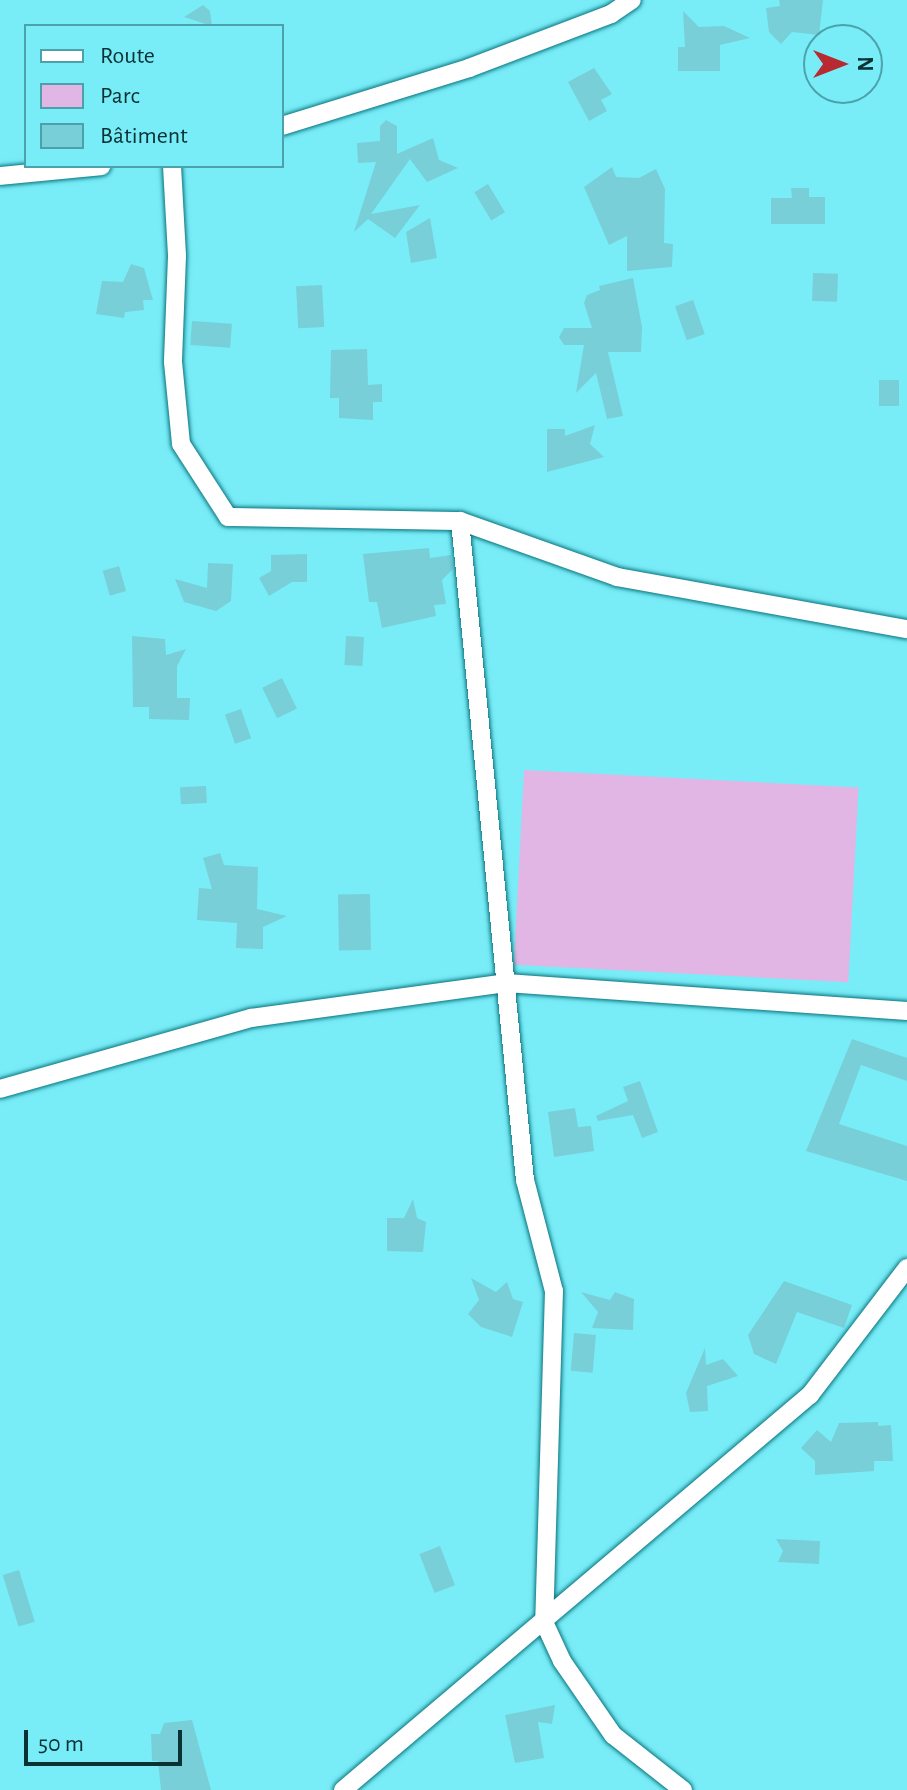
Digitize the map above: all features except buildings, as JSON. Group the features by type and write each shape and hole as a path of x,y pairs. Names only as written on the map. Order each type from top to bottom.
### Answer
{"street":[{"path":"284,125 469,68 611,14 632,0"},
{"path":"0,176 82,168"},
{"path":"172,168 177,240 173,362 181,444 228,517 460,521 617,577 907,629"},
{"path":"460,521 525,1180 554,1291 544,1622 562,1661 613,1735 683,1790"},
{"path":"0,1089 251,1018 506,983 907,1011"},
{"path":"343,1790 810,1395 907,1268"}],"green space":[{"path":"524,770 859,788 848,982 514,965"}]}
